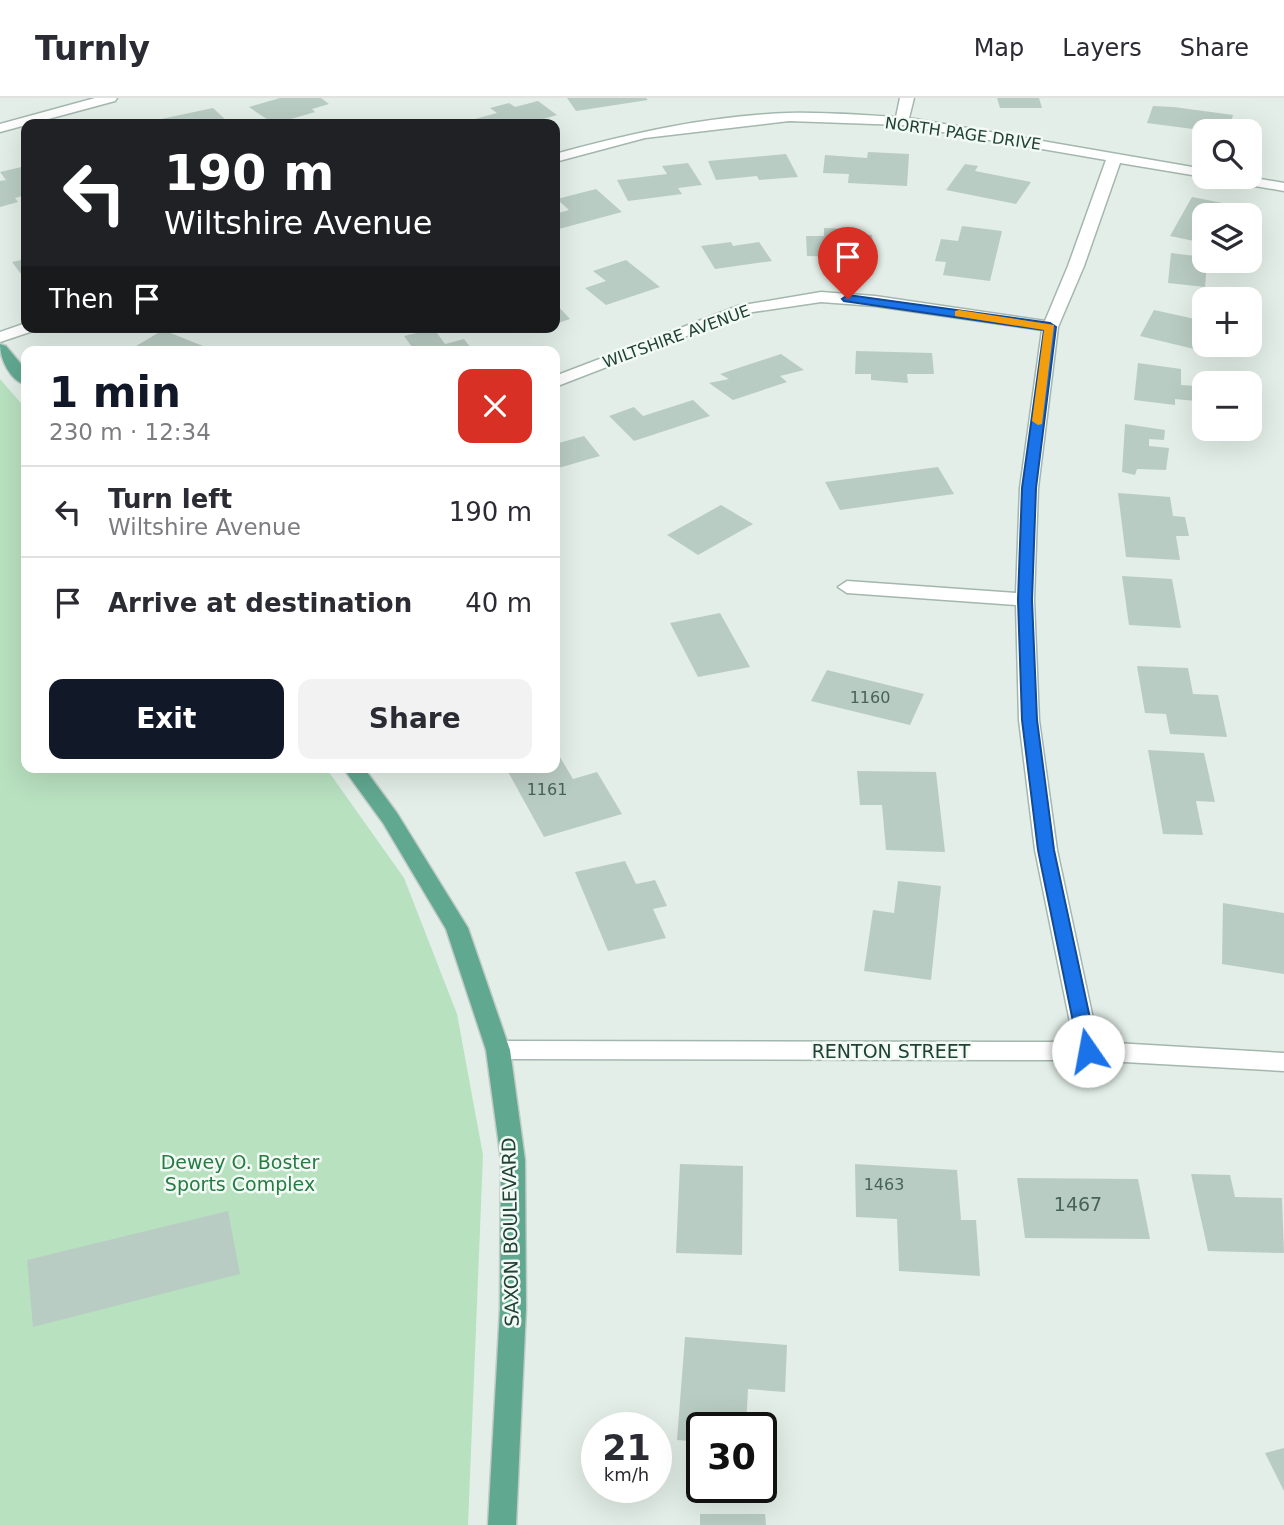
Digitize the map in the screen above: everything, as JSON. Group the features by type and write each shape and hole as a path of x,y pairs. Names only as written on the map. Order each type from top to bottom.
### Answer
{"main road":[{"path":"0,349 21,374"},
{"name":"SAXON BOULEVARD","path":"356,773 390,818 457,928 498,1050 513,1160 513,1309 502,1525"}],"street":[{"path":"33,119 110,98"},
{"path":"902,121 907,98"},
{"name":"NORTH PAGE DRIVE","path":"560,157 644,134 789,117 902,121 1192,171"},
{"path":"0,128 21,122"},
{"path":"1088,1051 1046,850 1029,720 1025,600 1029,488 1050,327 1076,266 1115,156"},
{"path":"1262,183 1284,187"},
{"name":"WILTSHIRE AVENUE","path":"560,380 743,309 821,297 875,301 1050,327"},
{"path":"0,337 21,330"},
{"path":"847,587 1025,600"},
{"name":"RENTON STREET","path":"498,1050 1088,1051 1284,1062"}],"green space":[{"name":"Dewey O. Boster Sports Complex","path":"0,379 21,403 21,773 330,773 404,878 457,1014 483,1155 468,1525 0,1525"}],"building":[{"path":"280,98 321,98 329,104 312,109 315,112 291,119 267,119 249,107"},
{"path":"567,98 646,98 648,100 576,111"},
{"path":"997,98 1039,98 1042,108 1000,108"},
{"path":"538,101 557,115 543,119 475,119 497,113 490,108 509,103 515,107"},
{"path":"1153,106 1233,115 1232,119 1192,119 1192,129 1147,123"},
{"path":"213,108 225,119 161,119"},
{"path":"868,152 909,154 907,186 848,183 849,174 823,173 825,155 867,158"},
{"path":"786,154 798,177 759,180 757,176 716,180 708,161"},
{"path":"688,163 702,185 678,188 682,194 628,201 617,180 667,174 662,166"},
{"path":"965,164 978,166 975,171 1031,182 1016,204 946,190"},
{"path":"21,167 21,196 15,198 18,202 0,207 0,181 6,180 0,172"},
{"path":"596,189 622,212 560,229 560,213 569,210 560,202 560,198"},
{"path":"1192,197 1223,203 1192,203 1192,241 1170,236"},
{"path":"962,226 1002,231 990,281 943,275 946,262 935,261 941,239 958,241"},
{"path":"824,228 848,229 849,234 872,235 874,258 807,256 806,236 824,236"},
{"path":"731,242 733,246 759,242 772,261 715,269 701,246"},
{"path":"1171,253 1192,256 1192,273 1206,273 1205,287 1168,283"},
{"path":"21,260 21,274 12,262"},
{"path":"626,260 660,287 606,305 585,288 606,281 593,271"},
{"path":"560,308 570,319 560,322"},
{"path":"1154,310 1192,318 1192,349 1140,336"},
{"path":"158,333 170,333 203,346 136,346"},
{"path":"437,333 445,344 464,339 469,346 411,346 404,336"},
{"path":"856,351 932,353 934,374 907,374 908,383 871,380 871,374 855,374"},
{"path":"781,354 804,370 780,376 787,382 733,400 709,383 729,379 720,374"},
{"path":"1138,363 1181,369 1181,385 1192,386 1192,401 1175,399 1175,405 1134,400"},
{"path":"693,400 710,416 634,441 609,416 634,407 643,416"},
{"path":"1125,424 1165,430 1164,440 1149,439 1149,446 1169,448 1166,470 1137,469 1135,475 1122,472"},
{"path":"584,436 600,456 560,468 560,443"},
{"path":"938,467 954,494 840,510 825,482"},
{"path":"1118,493 1170,497 1173,516 1185,517 1189,536 1176,536 1180,560 1126,557"},
{"path":"721,505 753,524 698,555 667,535"},
{"path":"1122,576 1172,579 1181,628 1129,625"},
{"path":"720,613 750,667 698,677 670,623"},
{"path":"1137,666 1188,668 1193,694 1218,695 1227,737 1170,734 1166,714 1145,713"},
{"path":"827,670 924,694 910,725 811,701"},
{"path":"1148,750 1204,753 1215,802 1196,801 1203,835 1163,834"},
{"path":"560,757 573,779 597,772 622,814 544,837 509,773 560,773"},
{"path":"857,771 936,772 945,852 886,850 882,805 860,805"},
{"path":"625,861 636,884 655,880 667,906 653,909 666,938 608,951 575,872"},
{"path":"898,881 941,886 931,980 864,971 873,910 894,913"},
{"path":"1223,903 1284,913 1284,974 1222,964"},
{"path":"680,1164 743,1166 742,1255 676,1253"},
{"path":"855,1164 957,1170 961,1220 976,1220 980,1276 899,1271 897,1219 856,1217"},
{"path":"1191,1174 1230,1175 1235,1197 1282,1198 1284,1253 1208,1251"},
{"path":"1017,1178 1138,1179 1150,1239 1025,1238"},
{"path":"228,1211 240,1274 33,1327 27,1260"},
{"path":"685,1337 787,1345 785,1392 748,1389 747,1412 686,1412 686,1441 677,1440"},
{"path":"1284,1448 1284,1491 1265,1453"},
{"path":"700,1514 765,1514 766,1525 700,1525"}],"slow traffic":[{"path":"959,313 1050,327 1038,421"}],"route":[{"path":"848,299 1050,327 1029,488 1025,600 1029,720 1046,850 1088,1051"}]}
